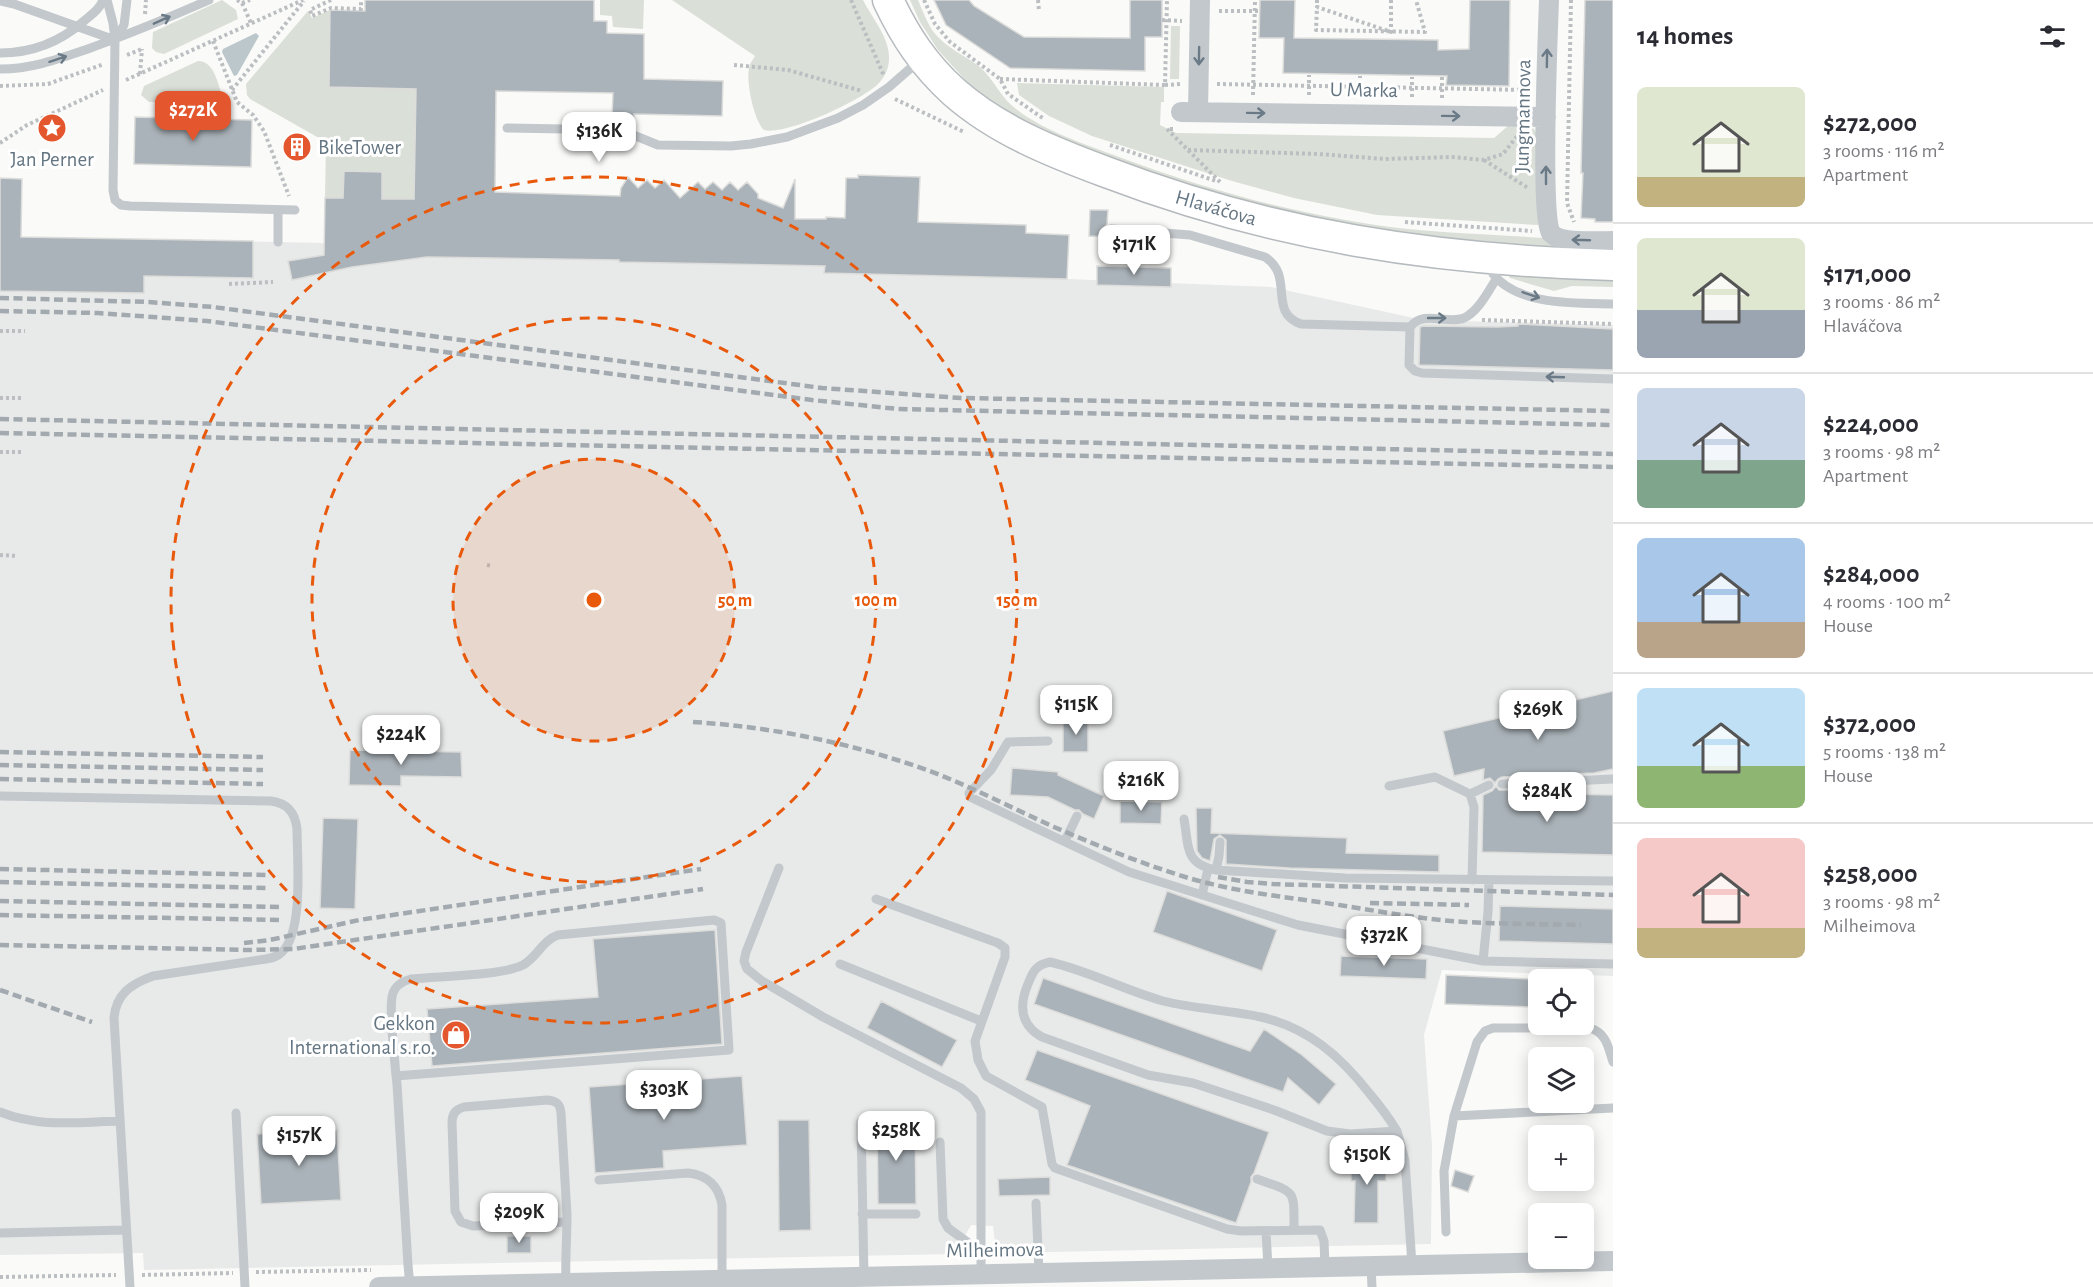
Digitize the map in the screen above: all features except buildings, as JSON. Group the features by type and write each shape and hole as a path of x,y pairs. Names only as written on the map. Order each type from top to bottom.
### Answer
{"main road":[{"name":"Hlaváčova","path":"888,0 907,38 922,58 954,92 1005,128 1044,147 1132,182 1232,214 1296,230 1494,269 1613,265"}],"street":[{"name":"Jungmannova","path":"1549,0 1546,216 1550,232"},
{"path":"1189,112 1198,83 1200,5"},
{"name":"U Marka","path":"1189,112 1546,117"},
{"path":"1550,232 1556,237 1566,239 1613,241"},
{"name":"Milheimova","path":"379,1287 566,1283 677,1284 722,1280 748,1283 824,1282 864,1277 924,1281 981,1274 1017,1280 1039,1273 1196,1278 1268,1268 1613,1261"}],"lane":[{"path":"0,53 24,52 45,46 78,27 105,0"},
{"path":"105,0 114,23 113,196 118,204 295,210"},
{"path":"115,40 124,25 128,0"},
{"path":"0,69 35,66 115,40 208,0"},
{"path":"0,1 115,40"},
{"path":"507,128 621,130 658,146 731,146 787,137 812,129 863,105 889,87 922,58"},
{"path":"278,210 278,242"},
{"path":"1111,229 1190,235 1265,257 1277,269 1284,310 1288,317 1301,324 1410,327 1421,318 1463,318 1475,310 1494,269 1523,294 1547,300 1613,304"},
{"path":"1410,327 1409,365 1422,373 1613,379"},
{"path":"1048,741 1008,742 991,770 969,795 1129,872 1298,925 1483,961 1613,964"},
{"path":"1389,786 1436,777 1470,794 1474,807 1472,880"},
{"path":"1502,784 1613,779"},
{"path":"1470,794 1490,785"},
{"path":"0,796 271,801 285,804 294,815 297,829 297,917 293,934 281,954 266,959 153,976 127,988 115,1006 130,1287"},
{"path":"1065,841 1077,816"},
{"path":"1184,819 1192,858 1202,867 1212,870 1345,878 1613,881"},
{"path":"1202,895 1219,856 1220,842"},
{"path":"779,868 746,952 745,964 762,981 822,1017 961,1088 974,1099 981,1112 981,1274"},
{"path":"1483,961 1489,880"},
{"path":"876,899 998,943 1005,948 1005,957 981,1020 975,1041 975,1052 986,1076 1042,1107 1052,1164 1055,1168 1227,1229 1241,1232 1316,1229 1322,1232 1325,1267"},
{"path":"396,1076 729,1050 721,923 714,920 558,935 548,940 531,960 517,968 405,980 397,987 392,999 396,1076 410,1286"},
{"path":"1397,1131 1350,1134 1327,1131 1274,1110 1185,1080 1148,1075 1042,1037 1030,1028 1024,1019 1022,1003 1033,971 1037,966 1050,962 1164,1001 1283,1023 1305,1033 1334,1054 1358,1079 1397,1131 1405,1161 1412,1265"},
{"path":"840,964 981,1020"},
{"path":"1446,1232 1444,1171 1454,1116 1477,1042 1485,1031 1502,1027 1599,1030 1604,1036 1613,1062"},
{"path":"566,1283 567,1222 561,1113 557,1102 547,1100 464,1107 454,1112 452,1122 455,1211 461,1222 473,1226 567,1222"},
{"path":"1454,1116 1613,1108"},
{"path":"0,1112 38,1123 120,1121"},
{"path":"236,1113 245,1287"},
{"path":"861,1122 864,1277"},
{"path":"940,1142 943,1219 953,1232 981,1252"},
{"path":"599,1180 688,1173 697,1174 711,1182 721,1196 722,1280"},
{"path":"1257,1179 1286,1189 1292,1194 1294,1230"},
{"path":"1036,1203 1039,1273"},
{"path":"862,1214 916,1214"},
{"path":"0,1233 126,1230"},
{"path":"1266,1231 1268,1268"},
{"path":"1371,1266 1372,1287"}],"path":[{"path":"250,0 240,2 251,23"},
{"path":"0,143 27,125 304,0"},
{"path":"232,90 304,0"},
{"path":"331,0 310,10 312,16 331,8 361,9 361,0"},
{"path":"734,65 788,70 862,92 889,87 851,0"},
{"path":"924,0 935,24 950,42 1000,79 1008,94 1049,122"},
{"path":"1038,0 1039,11"},
{"path":"1165,85 1167,0"},
{"path":"1253,84 1257,11 1255,0"},
{"path":"1317,0 1316,30 1425,32 1416,0"},
{"path":"1390,0 1391,32"},
{"path":"1571,0 1567,203 1575,225"},
{"path":"1200,5 1257,11"},
{"path":"1317,7 1391,32"},
{"path":"213,41 237,102 253,115 264,131 295,210"},
{"path":"0,86 48,84 142,49"},
{"path":"1000,79 1165,85 1198,83 1526,90 1527,82"},
{"path":"1189,112 1180,129 1167,129 1221,183"},
{"path":"1188,150 1318,154 1385,159 1452,157 1484,160 1503,154 1518,138 1520,116"},
{"path":"1102,143 1232,186"},
{"path":"1484,160 1516,182 1532,190 1546,192"},
{"path":"1397,221 1550,232"},
{"path":"229,284 273,282"},
{"path":"1463,318 1491,322 1613,324"},
{"path":"0,331 25,331"},
{"path":"0,398 21,398"},
{"path":"0,452 22,452"},
{"path":"0,555 18,556"}],"shaded area":[{"path":"222,0 236,10 238,19 164,54 152,48 153,32"},
{"path":"600,0 644,0 643,29 613,27 612,16 600,15"},
{"path":"672,0 863,0 887,43 889,59 887,69 878,84 841,107 789,128 764,130 754,110 748,75 750,64 755,56"},
{"path":"910,0 918,0 936,35 981,68 1011,105 1040,124 1079,142 1211,188 1305,212 1337,219 1412,229 1545,238 1571,251 1429,240 1264,208 1158,178 1055,138 1014,118 992,103 969,84 938,50 920,22"},
{"path":"330,10 329,87 401,89 416,85 414,199 382,199 382,172 344,171 343,198 325,198 326,142 250,99 247,95 246,84 308,11 312,18"},
{"path":"1171,26 1180,26 1179,79 1170,79"},
{"path":"256,33 259,36 237,75 234,76 222,52 223,49"},
{"path":"198,61 207,64 214,72 221,92 218,101 213,103 149,102 141,95 144,86"},
{"path":"1017,83 1164,87 1160,125 1176,133 1494,138 1509,125 1525,125 1534,129 1541,143 1538,225 1377,215 1294,198 1232,181 1092,136 1049,116 1019,95"},
{"path":"0,178 22,179 21,237 324,243 324,246 825,254 825,273 1271,287 1423,320 1613,325 1613,976 1594,975 1594,969 1528,969 1528,973 1442,970 1424,1035 1432,1145 1431,1244 1000,1253 995,1243 993,1226 971,1225 955,1254 144,1270 143,1253 0,1255"},
{"path":"1508,274 1613,278 1613,287 1572,286 1554,291 1510,278"}],"railway":[{"path":"0,298 149,302 213,307 822,388 961,398 1613,411"},
{"path":"0,311 98,313 207,321 812,400 898,409 1613,425"},
{"path":"0,419 1613,454"},
{"path":"0,433 1613,467"},
{"path":"693,722 782,732 841,744 898,760 959,783 1054,827 1122,855 1174,874 1224,887 1447,921 1581,925"},
{"path":"0,752 263,757"},
{"path":"0,765 263,770"},
{"path":"0,779 263,784"},
{"path":"0,869 270,875"},
{"path":"244,943 270,940 359,920 701,869"},
{"path":"1218,877 1273,884 1613,895"},
{"path":"0,882 269,888"},
{"path":"0,945 293,949 703,889"},
{"path":"0,901 281,907"},
{"path":"1370,903 1469,905"},
{"path":"0,915 282,920"},
{"path":"0,990 92,1022"}],"place":[{"name":"Jan Perner","path":"52,128"},
{"name":"BikeTower","path":"297,147"},
{"name":"Gekkon International s.r.o.","path":"456,1035"}]}
